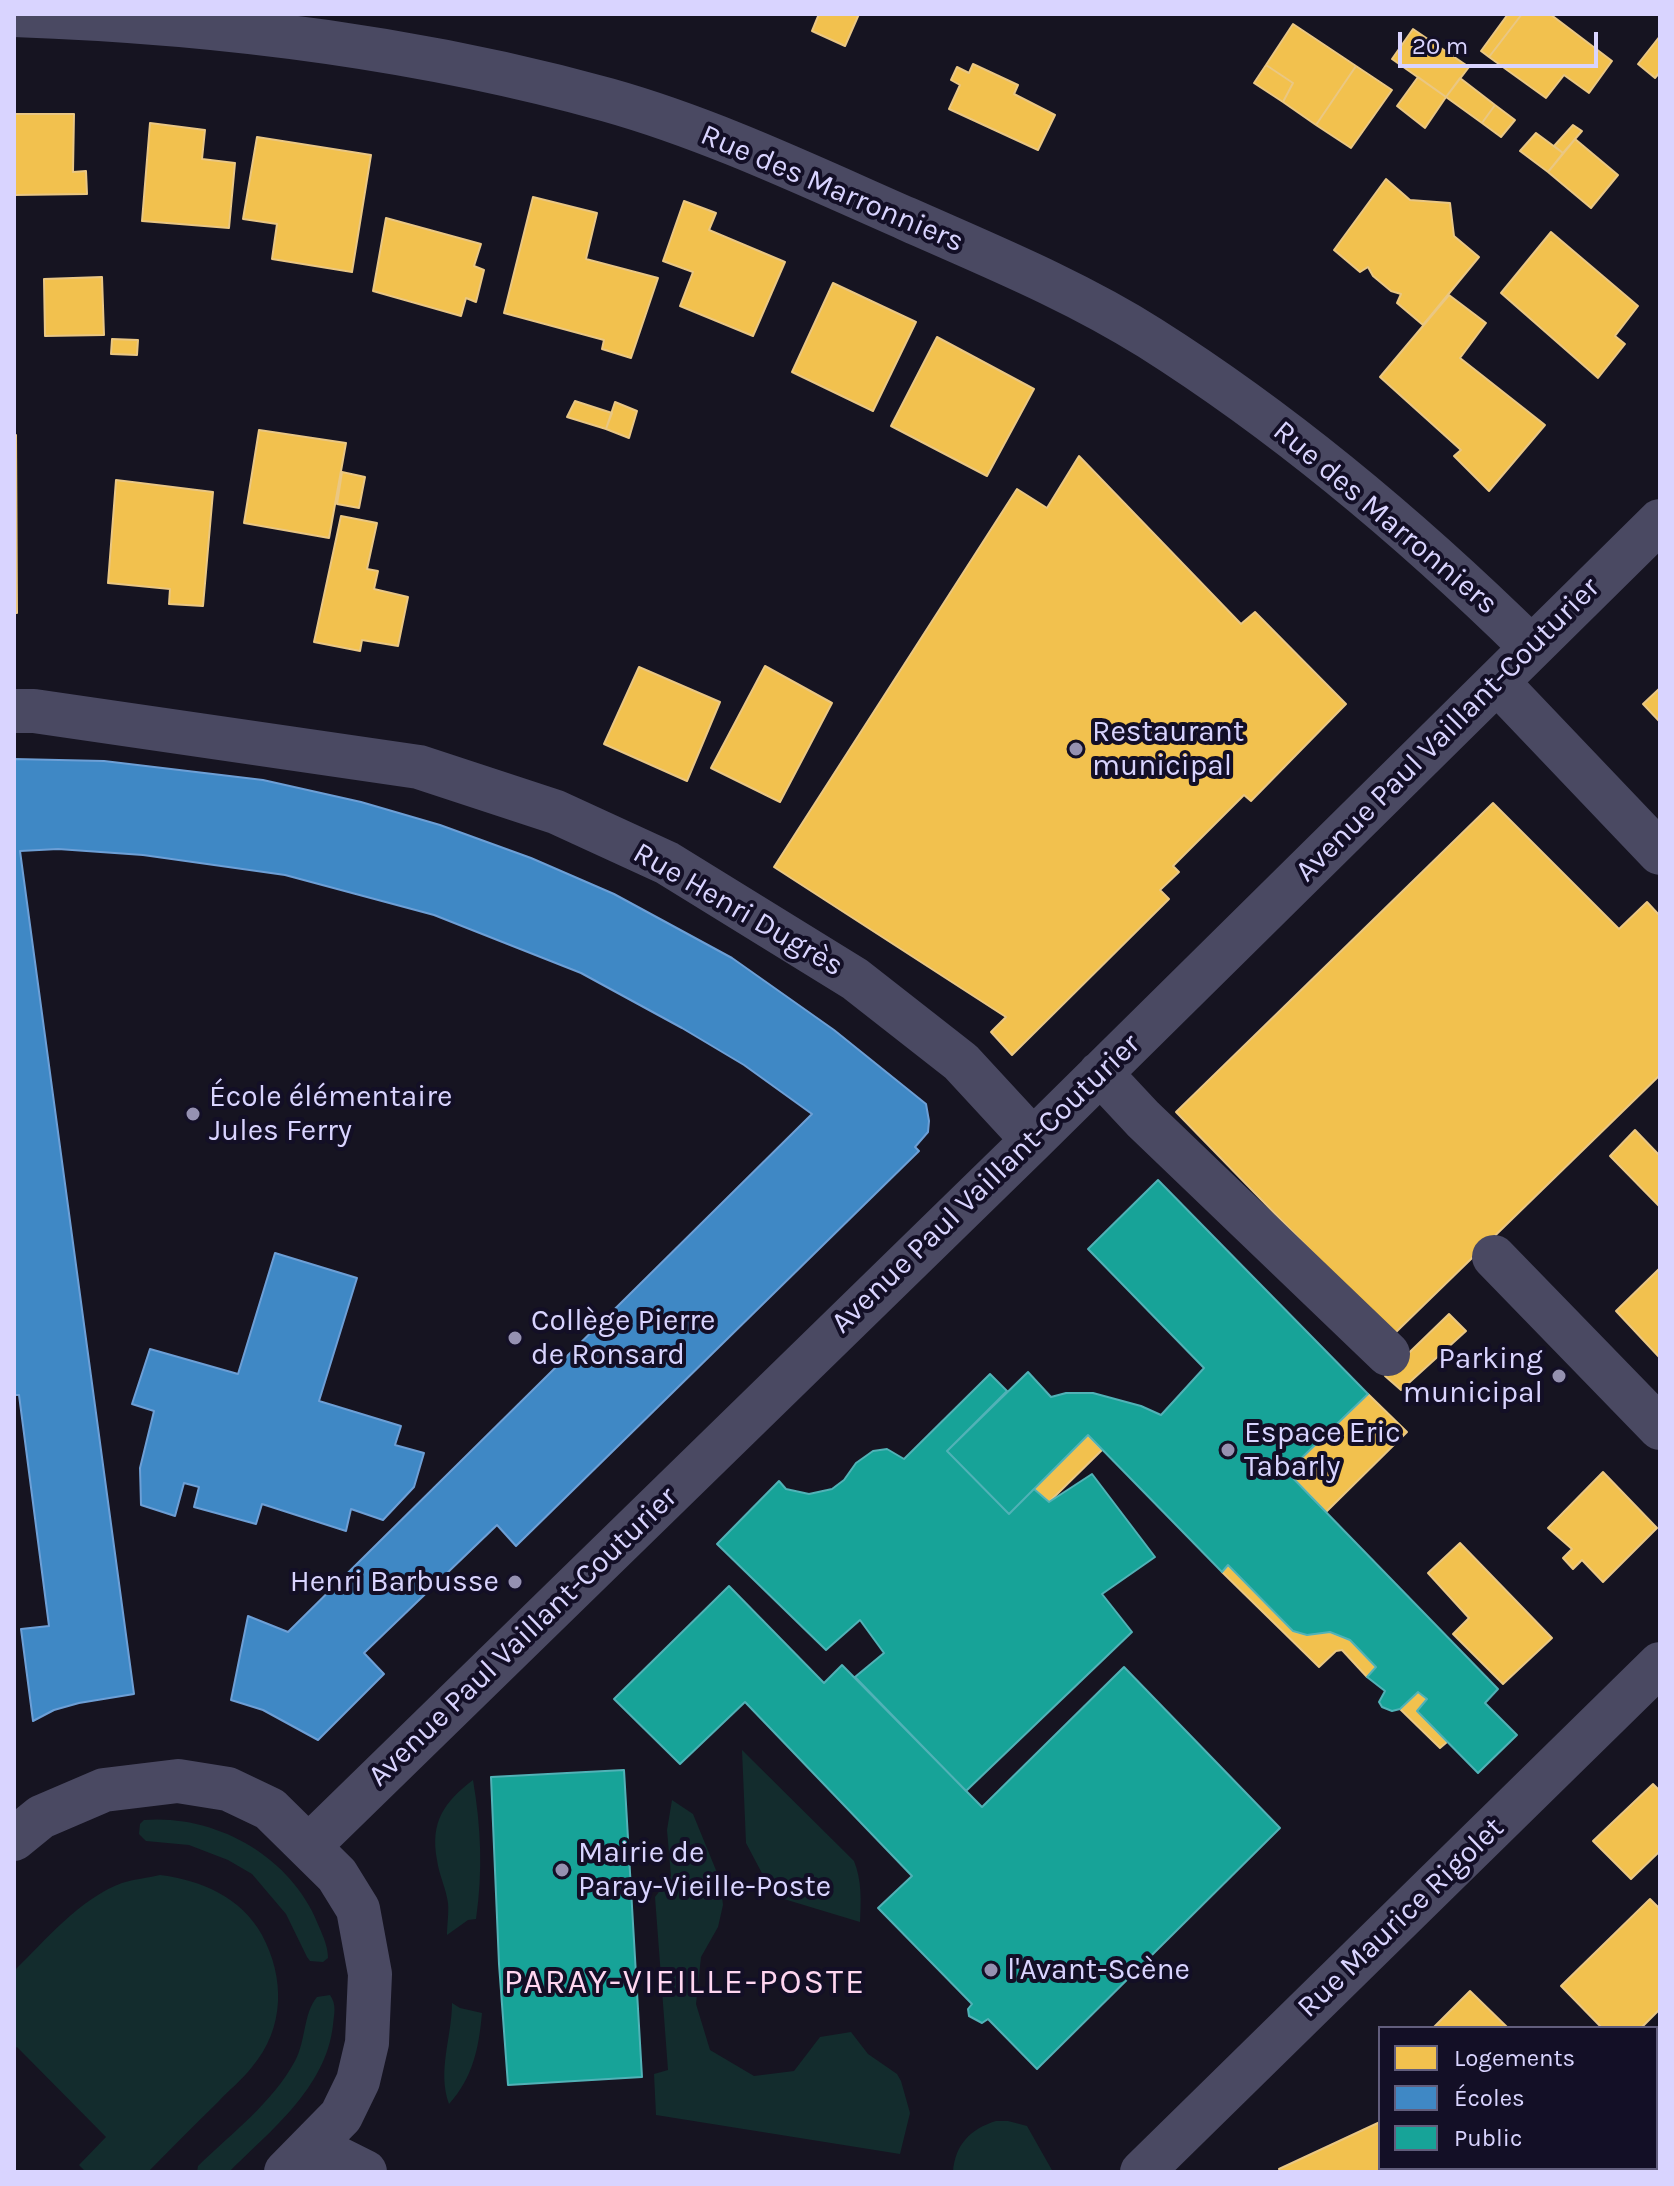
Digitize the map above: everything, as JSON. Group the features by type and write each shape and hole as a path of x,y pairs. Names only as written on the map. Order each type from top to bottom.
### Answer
{"street":[{"name":"Rue des Marronniers","path":"14,15 115,19 276,34 443,60 610,101 756,153 1024,271 1147,336 1282,428 1475,592 1531,647"},
{"name":"Avenue Paul Vaillant-Couturier","path":"310,1845 1033,1140 1660,521"},
{"path":"1497,682 1660,853"},
{"name":"Rue Henri Dugrès","path":"14,711 34,711 419,767 556,812 667,863 855,979 961,1062 1033,1140"},
{"path":"1100,1073 1143,1119 1388,1354"},
{"path":"1494,1257 1660,1428"},
{"name":"Rue Maurice Rigolet","path":"1142,2172 1660,1664"},
{"path":"14,1839 41,1817 104,1790 178,1781 228,1789 270,1809 310,1845 337,1875 358,1909 370,1986 367,2043 358,2081 341,2116 300,2159"},
{"path":"300,2159 365,2172"}],"green space":[{"path":"742,1750 854,1861 860,1884 860,1922 774,1896 746,1843"},
{"path":"473,1780 480,1849 476,1919 468,1920 447,1935 448,1903 438,1866 436,1835 447,1805"},
{"path":"672,1800 693,1814 720,1880 723,1905 718,1927 701,1957 696,2004 710,2050 754,2076 794,2071 820,2037 851,2032 868,2054 897,2074 901,2081 910,2113 900,2154 656,2115 654,2074 668,2070 655,1897 671,1876 667,1830"},
{"path":"144,1820 172,1820 226,1833 273,1862 308,1904 324,1939 328,1958 323,1962 310,1961 286,1914 252,1874 228,1860 189,1845 146,1841 139,1834 140,1824"},
{"path":"160,1875 205,1886 243,1910 253,1922 270,1951 275,1968 278,1985 276,2019 263,2052 248,2072 148,2172 86,2172 79,2165 106,2137 17,2047 14,2049 14,1971 91,1899 122,1883"},
{"path":"330,1995 334,2010 328,2048 320,2069 294,2107 229,2172 197,2172 198,2166 251,2117 286,2076 299,2053 312,2004 317,1997"},
{"path":"452,2003 482,2013 473,2062 464,2084 449,2104 444,2079"},
{"path":"996,2121 1027,2126 1053,2172 953,2172 957,2154 966,2139"}],"building: Logements":[{"path":"819,14 859,14 845,46 812,31"},
{"path":"1508,14 1522,14 1489,57 1481,51"},
{"path":"1522,14 1550,14 1612,61 1589,93 1564,75 1546,98 1489,57"},
{"path":"1293,24 1356,66 1316,125 1283,102 1293,83 1266,65"},
{"path":"1413,29 1469,67 1446,97 1392,59"},
{"path":"1660,36 1660,72 1655,78 1638,64"},
{"path":"973,64 1018,85 1014,94 1055,115 1038,150 949,109 960,85 951,80 957,67 969,73"},
{"path":"1266,65 1293,83 1283,102 1254,83"},
{"path":"1356,66 1392,90 1351,148 1316,125"},
{"path":"1418,77 1446,97 1425,128 1397,106"},
{"path":"1460,78 1495,105 1482,123 1446,97"},
{"path":"1495,105 1515,120 1501,137 1482,123"},
{"path":"14,114 74,114 73,172 86,171 87,194 14,195"},
{"path":"150,123 205,130 202,159 235,163 229,228 142,221"},
{"path":"1573,125 1582,131 1563,153 1554,146"},
{"path":"1536,133 1563,153 1548,172 1520,151"},
{"path":"257,137 371,155 352,272 272,259 277,224 243,219"},
{"path":"1575,139 1618,175 1591,208 1548,172"},
{"path":"1386,179 1410,200 1450,203 1454,236 1479,257 1423,325 1397,303 1401,294 1391,291 1373,276 1368,267 1360,272 1334,250"},
{"path":"533,197 597,213 586,259 658,278 631,358 602,349 604,340 504,313"},
{"path":"684,201 716,213 709,230 785,262 753,336 680,306 693,272 663,261"},
{"path":"386,218 481,244 474,266 484,270 476,302 466,298 461,316 373,291"},
{"path":"1551,232 1638,306 1615,336 1625,344 1598,378 1501,293"},
{"path":"102,277 104,335 45,336 44,279"},
{"path":"833,283 916,322 873,411 792,372"},
{"path":"1449,295 1486,323 1460,358 1545,425 1489,491 1454,456 1461,450 1380,377"},
{"path":"937,337 1034,389 987,476 891,426"},
{"path":"112,339 138,340 137,355 111,354"},
{"path":"575,401 612,413 606,429 567,417"},
{"path":"615,402 637,411 629,438 606,429"},
{"path":"259,430 346,443 329,538 244,523"},
{"path":"16,435 17,613 14,613"},
{"name":"Restaurant municipal","path":"1079,456 1241,624 1255,612 1346,704 1251,801 1244,795 1173,866 1179,872 1160,890 1169,899 1012,1055 991,1032 1006,1017 774,867 1017,489 1047,508"},
{"path":"342,472 365,477 359,508 337,504"},
{"path":"116,480 213,492 203,606 169,604 170,589 108,583"},
{"path":"341,516 377,523 367,569 378,571 374,589 408,597 398,646 362,640 360,651 314,642"},
{"path":"765,666 832,703 780,802 711,768"},
{"path":"639,667 720,702 687,781 604,744"},
{"path":"1660,688 1660,722 1643,704"},
{"path":"1493,803 1619,929 1647,902 1660,916 1660,1075 1393,1335 1176,1112"},
{"path":"1635,1130 1660,1156 1660,1207 1610,1156"},
{"path":"1660,1268 1660,1358 1616,1311"},
{"path":"1449,1314 1466,1331 1401,1390 1385,1376"},
{"path":"1368,1394 1407,1432 1326,1512 1287,1472"},
{"path":"1088,1435 1102,1450 1049,1502 1034,1489"},
{"path":"1603,1472 1657,1528 1603,1582 1582,1560 1573,1569 1563,1558 1572,1549 1548,1528"},
{"path":"1460,1543 1552,1638 1503,1684 1453,1634 1469,1618 1428,1573"},
{"path":"1228,1565 1293,1631 1307,1635 1330,1632 1350,1640 1376,1667 1367,1677 1342,1650 1336,1651 1319,1667 1222,1572"},
{"path":"1418,1692 1427,1699 1417,1711 1447,1742 1440,1748 1400,1709"},
{"path":"1653,1784 1660,1791 1660,1851 1631,1879 1593,1841"},
{"path":"1650,1899 1660,1909 1660,2009 1643,2026 1600,2026 1561,1986"},
{"path":"1470,1991 1506,2026 1435,2026"},
{"path":"1658,2085 1660,2087 1658,2144"},
{"path":"1378,2123 1378,2170 1437,2172 1280,2172 1279,2169"}],"building: Écoles":[{"path":"14,759 104,761 263,780 361,802 440,825 531,858 614,894 732,958 834,1030 926,1104 928,1132 915,1147 919,1151 516,1546 497,1525 364,1653 384,1674 318,1740 263,1710 231,1700 248,1616 288,1632 812,1114 744,1065 581,973 434,915 285,875 143,855 58,849 20,851 134,1694 79,1703 54,1710 33,1721 21,1629 49,1626 19,1395 14,1395"},
{"path":"275,1253 357,1278 319,1401 401,1426 395,1445 424,1453 414,1487 383,1520 351,1509 346,1531 262,1504 256,1524 194,1507 199,1487 184,1483 175,1516 141,1505 140,1468 154,1411 132,1404 150,1349 238,1374"}],"building: Public":[{"path":"1158,1180 1368,1394 1287,1472 1498,1689 1485,1703 1517,1735 1478,1773 1417,1711 1427,1699 1418,1692 1400,1709 1392,1711 1382,1707 1379,1702 1385,1691 1367,1677 1376,1667 1350,1640 1330,1632 1307,1635 1293,1631 1228,1565 1222,1572 1088,1435 1009,1514 947,1451 1028,1372 1051,1397 1066,1393 1093,1393 1141,1406 1161,1415 1204,1368 1088,1249"},
{"path":"990,1374 1007,1391 947,1451 1009,1514 1034,1489 1049,1502 1092,1474 1155,1557 1102,1594 1132,1632 966,1791 855,1677 884,1653 860,1620 826,1650 717,1544 779,1481 786,1489 809,1494 832,1489 844,1480 856,1463 873,1451 887,1449 904,1459"},
{"path":"729,1586 824,1683 842,1665 982,1807 1124,1667 1280,1828 1037,2069 988,2019 982,2023 969,2016 968,2009 972,2004 878,1908 912,1876 745,1702 680,1764 614,1699"},
{"name":"Mairie de Paray-Vieille-Poste","path":"624,1770 642,2077 508,2085 491,1777"}],"place":[{"name":"Restaurant municipal","path":"1076,749"},
{"name":"École élémentaire Jules Ferry","path":"193,1114"},
{"name":"Collège Pierre de Ronsard","path":"515,1338"},
{"name":"Parking municipal","path":"1559,1376"},
{"name":"Espace Eric Tabarly","path":"1228,1450"},
{"name":"Henri Barbusse","path":"515,1582"},
{"name":"Mairie de Paray-Vieille-Poste","path":"562,1870"},
{"name":"l'Avant-Scène","path":"991,1970"}],"district":[{"name":"PARAY-VIEILLE-POSTE","path":"685,1983"}]}
